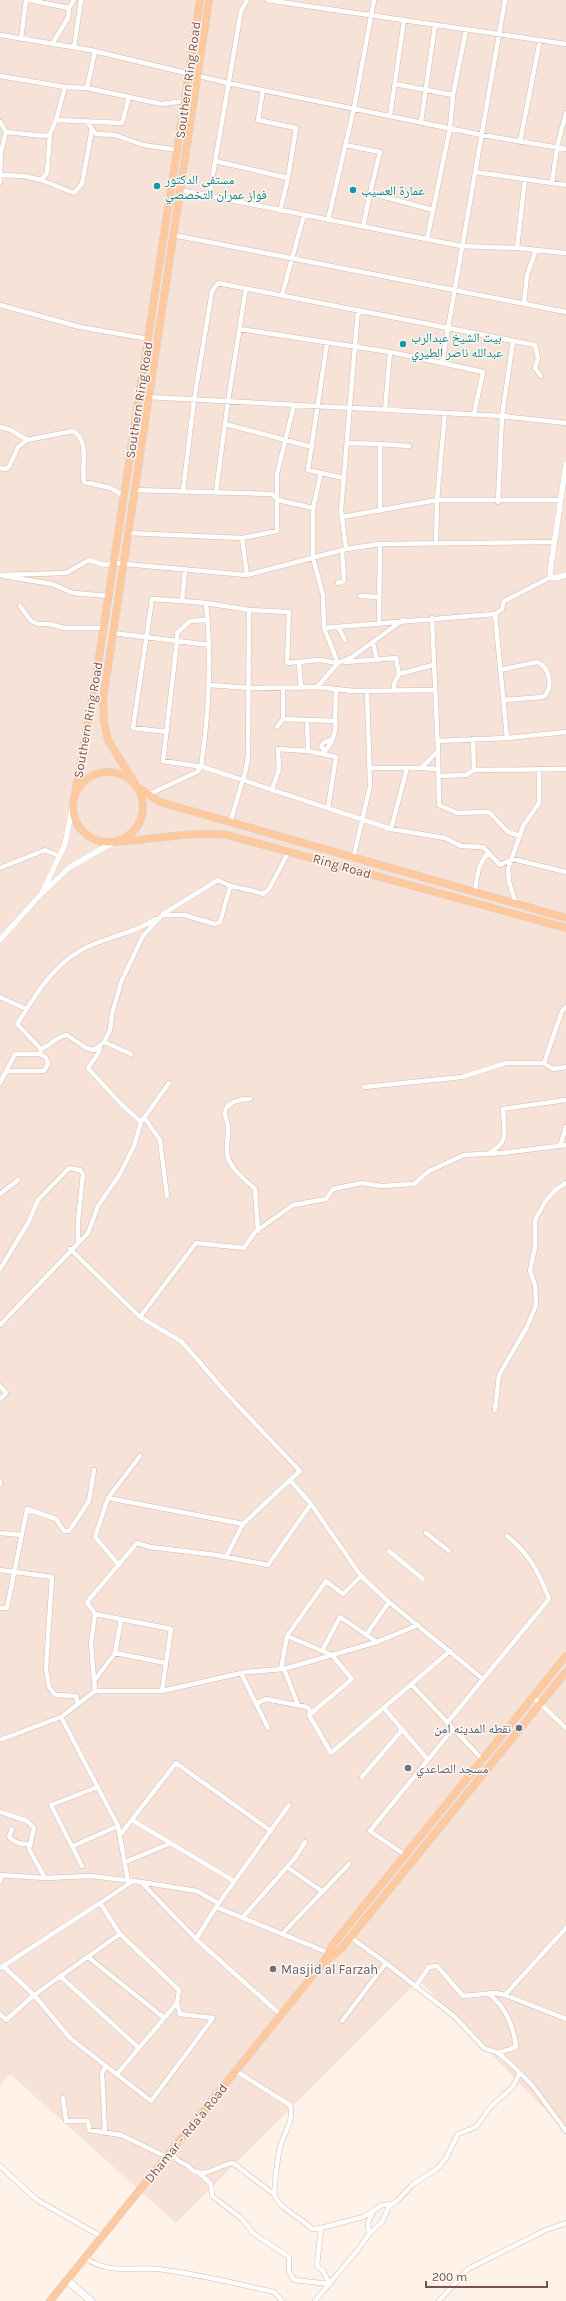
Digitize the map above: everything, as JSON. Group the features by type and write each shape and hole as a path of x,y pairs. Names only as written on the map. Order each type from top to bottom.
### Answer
{"main road":[{"name":"Southern Ring Road","path":"74,800 104,628 200,0"},
{"name":"Southern Ring Road","path":"137,787 108,740 104,722 104,699 134,490 209,0"},
{"path":"101,773 118,774 129,779 137,787 142,804 140,821 134,831 125,838 114,842 103,842 92,839 82,832 76,822 73,811 74,800 78,789 86,780 101,773"},
{"name":"Ring Road","path":"137,787 147,795 168,805 566,918"},
{"name":"Ring Road","path":"114,842 207,833 227,835 566,928"},
{"path":"331,1954 334,1943 566,1656"},
{"path":"331,1954 350,1937 566,1672"},
{"path":"501,1736 508,1743"},
{"name":"Dhamar - Rda'a Road","path":"50,2301 331,1954"},
{"path":"67,2280 91,2301"}],"street":[{"path":"21,39 28,0 68,8"},
{"path":"52,44 68,18 68,8 74,0"},
{"path":"74,47 81,0"},
{"path":"209,197 241,11 247,0"},
{"path":"267,0 566,44"},
{"path":"328,220 354,108 374,0"},
{"path":"442,363 461,246 505,0"},
{"path":"390,116 404,20"},
{"path":"421,122 435,24"},
{"path":"427,239 450,128 453,95 466,30"},
{"path":"0,36 95,51 228,83 482,135 566,149"},
{"path":"520,142 540,40"},
{"path":"87,88 95,51"},
{"path":"0,76 65,87 87,88 162,104 185,101"},
{"path":"395,84 453,95"},
{"path":"41,180 47,173 50,134 56,120 65,87"},
{"path":"263,90 258,120 296,128 288,178 280,211"},
{"path":"56,120 122,123 129,97"},
{"path":"552,183 566,113"},
{"path":"0,122 6,132 1,152 0,182"},
{"path":"87,122 96,134 115,135 143,145 178,150"},
{"path":"0,175 41,180 74,193 82,184 92,129"},
{"path":"6,132 45,136 50,134"},
{"path":"345,145 380,152 363,227"},
{"path":"215,161 288,178"},
{"path":"475,172 566,185"},
{"path":"517,248 524,179"},
{"path":"180,190 461,246 517,248 566,253"},
{"path":"370,193 433,210"},
{"path":"282,295 304,215"},
{"path":"173,235 566,312"},
{"path":"524,303 527,275 536,250"},
{"path":"183,491 194,400 212,291 218,283 535,345 538,358 535,368 541,376"},
{"path":"216,492 228,401 246,288"},
{"path":"0,305 80,327 149,339"},
{"path":"338,583 344,581 342,518 344,478 358,310"},
{"path":"240,329 390,352 483,372 474,414"},
{"path":"498,502 502,416 513,341"},
{"path":"326,343 308,470 344,478"},
{"path":"385,410 390,352"},
{"path":"148,397 474,414 566,423"},
{"path":"128,533 242,538 277,531 277,474 287,440 294,405"},
{"path":"436,544 437,500 445,413"},
{"path":"225,424 312,447"},
{"path":"0,427 11,430 27,440"},
{"path":"0,468 6,469 9,467 18,448 27,440 73,431 80,435 84,441 82,470 84,482 111,488 124,496"},
{"path":"347,443 410,446"},
{"path":"380,444 380,510"},
{"path":"551,577 566,464"},
{"path":"321,473 313,508 313,558 322,595 324,628 341,663"},
{"path":"134,490 272,494 278,500 313,508"},
{"path":"342,518 437,500 498,502 561,500"},
{"path":"242,538 247,575"},
{"path":"0,575 66,573 89,560 104,565 114,563 247,575 344,550 380,544 555,542"},
{"path":"379,622 380,544"},
{"path":"182,601 185,570"},
{"path":"0,575 52,584 73,593 109,596"},
{"path":"324,628 403,620 495,614 502,608 504,601 551,577 556,578 566,575"},
{"path":"360,596 379,597"},
{"path":"167,732 133,728 141,683 152,599 206,603 249,610 289,612 287,663 320,660 341,663 396,658 399,674 394,684 394,690"},
{"path":"147,795 198,772 200,767 210,684 210,645 206,603"},
{"path":"20,606 31,621 38,624 49,624 64,628 104,628"},
{"path":"230,823 243,781 248,756 249,610"},
{"path":"495,614 507,738"},
{"path":"432,618 433,665 438,741 438,806 457,813 489,812 508,832 520,836"},
{"path":"208,620 190,621 177,633 163,762 200,767 392,829 445,838 461,846 483,847 500,865 513,859 566,872"},
{"path":"317,687 341,663 373,643 403,620"},
{"path":"338,627 345,640"},
{"path":"113,633 210,645"},
{"path":"373,643 377,660"},
{"path":"299,662 301,688"},
{"path":"500,670 537,662 542,664 548,678 548,691 543,697 504,700"},
{"path":"399,674 433,665"},
{"path":"210,684 249,688 317,687 367,691 435,690"},
{"path":"277,727 283,719 283,688"},
{"path":"323,753 329,747 336,726 336,689"},
{"path":"353,858 370,786 367,691"},
{"path":"283,719 335,720"},
{"path":"307,720 308,751"},
{"path":"438,741 507,738 566,732"},
{"path":"473,739 474,770"},
{"path":"272,790 279,769 278,749 323,753 336,757 328,808"},
{"path":"421,768 438,751"},
{"path":"370,768 438,769"},
{"path":"392,829 407,768"},
{"path":"438,776 466,775 474,770 566,769"},
{"path":"516,904 509,882 508,869 513,859 523,826 539,803 539,770"},
{"path":"42,894 65,844 74,800"},
{"path":"0,940 42,894 70,867 114,842"},
{"path":"0,868 45,850 59,856"},
{"path":"8,1071 44,1071 48,1064 46,1058 17,1024 40,987 56,969 83,949 142,928 218,880 230,887 245,887 263,894 269,889 289,852"},
{"path":"475,892 478,872 482,859 489,853"},
{"path":"163,914 184,915 215,924 220,922 230,887"},
{"path":"140,1122 120,1103 88,1068 99,1052 110,1030 112,1014 121,982 143,936 163,914"},
{"path":"0,997 26,1009"},
{"path":"544,1063 562,1011 566,1007"},
{"path":"0,1083 8,1071 15,1054 41,1052 57,1037 67,1035 86,1048 94,1050 102,1044"},
{"path":"102,1044 131,1054"},
{"path":"364,1087 462,1077 506,1063 544,1063 553,1069 566,1067"},
{"path":"0,1325 70,1250 88,1233 98,1206 120,1174 134,1146 140,1122 169,1083"},
{"path":"250,1099 237,1100 230,1104 224,1112 228,1127 226,1155 235,1171 254,1189 258,1231"},
{"path":"487,1154 500,1147 503,1142 505,1135 503,1109 566,1100"},
{"path":"144,1117 160,1140 167,1196"},
{"path":"560,1146 566,1127"},
{"path":"140,1317 196,1243 244,1248 258,1231 293,1205 326,1199 333,1189 362,1182 381,1186 414,1184 429,1171 464,1155 487,1154 566,1145"},
{"path":"1,1267 28,1223 38,1200 69,1168 80,1170 83,1174 78,1221 78,1242"},
{"path":"0,1194 18,1180"},
{"path":"495,1410 499,1375 527,1327 536,1305 535,1285 530,1271 535,1247 534,1220 545,1202 555,1190 566,1183"},
{"path":"70,1250 140,1317 182,1342 228,1395 300,1471 243,1524 226,1557"},
{"path":"0,1386 6,1393 0,1399"},
{"path":"119,1565 95,1537 108,1498 140,1456"},
{"path":"0,1608 7,1608 27,1509 56,1519 64,1531 69,1531 89,1501 94,1470"},
{"path":"290,1480 310,1504 361,1576 389,1602 483,1679"},
{"path":"108,1498 243,1524"},
{"path":"95,1691 91,1644 95,1614 87,1602 137,1543 150,1547 226,1557 268,1565 310,1504"},
{"path":"0,1533 22,1535"},
{"path":"426,1533 449,1551"},
{"path":"447,1723 549,1599 540,1577 524,1550 507,1536"},
{"path":"389,1551 423,1579"},
{"path":"0,1570 52,1577 46,1668 49,1687 55,1695 76,1696 78,1704"},
{"path":"298,1705 282,1669 287,1636 326,1581 343,1594 361,1576"},
{"path":"366,1635 389,1602"},
{"path":"95,1614 171,1629 162,1691"},
{"path":"322,1651 340,1617 377,1642"},
{"path":"94,1681 115,1653 121,1620"},
{"path":"0,1740 61,1717 95,1691 162,1691 241,1673 282,1669 377,1642 418,1625"},
{"path":"287,1636 332,1655 352,1679 309,1715 331,1753 450,1651"},
{"path":"115,1653 166,1663"},
{"path":"241,1673 268,1728"},
{"path":"411,1684 482,1760"},
{"path":"533,1697 566,1728"},
{"path":"256,1704 266,1699 306,1707 312,1713"},
{"path":"384,1708 428,1760"},
{"path":"61,1717 118,1826 130,1881"},
{"path":"405,1855 370,1831 453,1729"},
{"path":"362,1776 402,1730"},
{"path":"120,1835 176,1763 271,1831"},
{"path":"82,1866 51,1805 98,1787"},
{"path":"196,1939 217,1905 289,1805"},
{"path":"0,1812 32,1824 34,1832 29,1849 45,1878"},
{"path":"132,1820 169,1844 234,1881"},
{"path":"72,1846 118,1826"},
{"path":"12,1829 9,1837 13,1841 20,1844 31,1844"},
{"path":"242,1918 287,1867 305,1842"},
{"path":"125,1862 169,1844"},
{"path":"282,1934 349,1864"},
{"path":"287,1867 322,1892"},
{"path":"0,1882 1,1875 45,1878 91,1876 197,1891 217,1905 242,1918 331,1954"},
{"path":"100,1903 120,1934 179,1990 177,2003 180,2014 213,2018 151,2101 70,2038 34,1995 1,1967 100,1903 130,1881"},
{"path":"141,1882 196,1939 281,2015"},
{"path":"505,1995 566,1928"},
{"path":"0,2014 6,2020 34,1995 120,1934"},
{"path":"350,1937 455,2017 484,2048 498,2053 532,2085 566,2131"},
{"path":"88,1956 163,2017"},
{"path":"342,2021 386,1963"},
{"path":"415,1987 429,1967 437,1966 463,1996 489,1994 505,1995 566,2019"},
{"path":"60,1976 139,2048"},
{"path":"489,1994 500,2002 514,2034 516,2047 502,2050 498,2053"},
{"path":"117,2074 163,2017 177,2003"},
{"path":"105,2133 102,2073 106,2066"},
{"path":"236,2071 290,2104 292,2111 288,2129 280,2148 275,2195"},
{"path":"315,2301 369,2234 382,2222 384,2214 413,2184 437,2169 446,2158 458,2134 476,2127 492,2105 512,2088 520,2073"},
{"path":"63,2098 66,2120 88,2121 89,2130 120,2135 169,2154 198,2172 211,2184 212,2196 241,2218 254,2234 289,2257 290,2272 294,2280 330,2284"},
{"path":"198,2172 213,2170 224,2164 233,2163 275,2195 279,2202 312,2229 363,2217 382,2205 393,2204"},
{"path":"0,2166 37,2200 102,2237"},
{"path":"369,2234 368,2223 373,2211"},
{"path":"439,2301 468,2269 566,2223"},
{"path":"321,2228 317,2266 323,2271 330,2284"},
{"path":"85,2258 104,2268 115,2270 144,2268 166,2270 274,2292 282,2301"}],"shaded area":[{"path":"0,0 566,0 566,2131 419,1980 176,2223 10,2074 0,2085"}],"place":[{"name":"مستفى الدكتور فواز عمران التخصصي","path":"157,186"},
{"name":"عمارة العسيب","path":"353,190"},
{"name":"بيت الشيخ عبدالرب عبدالله ناصر الطيري","path":"403,344"},
{"name":"نقطه المدينه امن","path":"519,1728"},
{"name":"مسجد الصاعدي","path":"408,1768"},
{"name":"Masjid al Farzah","path":"273,1969"}]}
